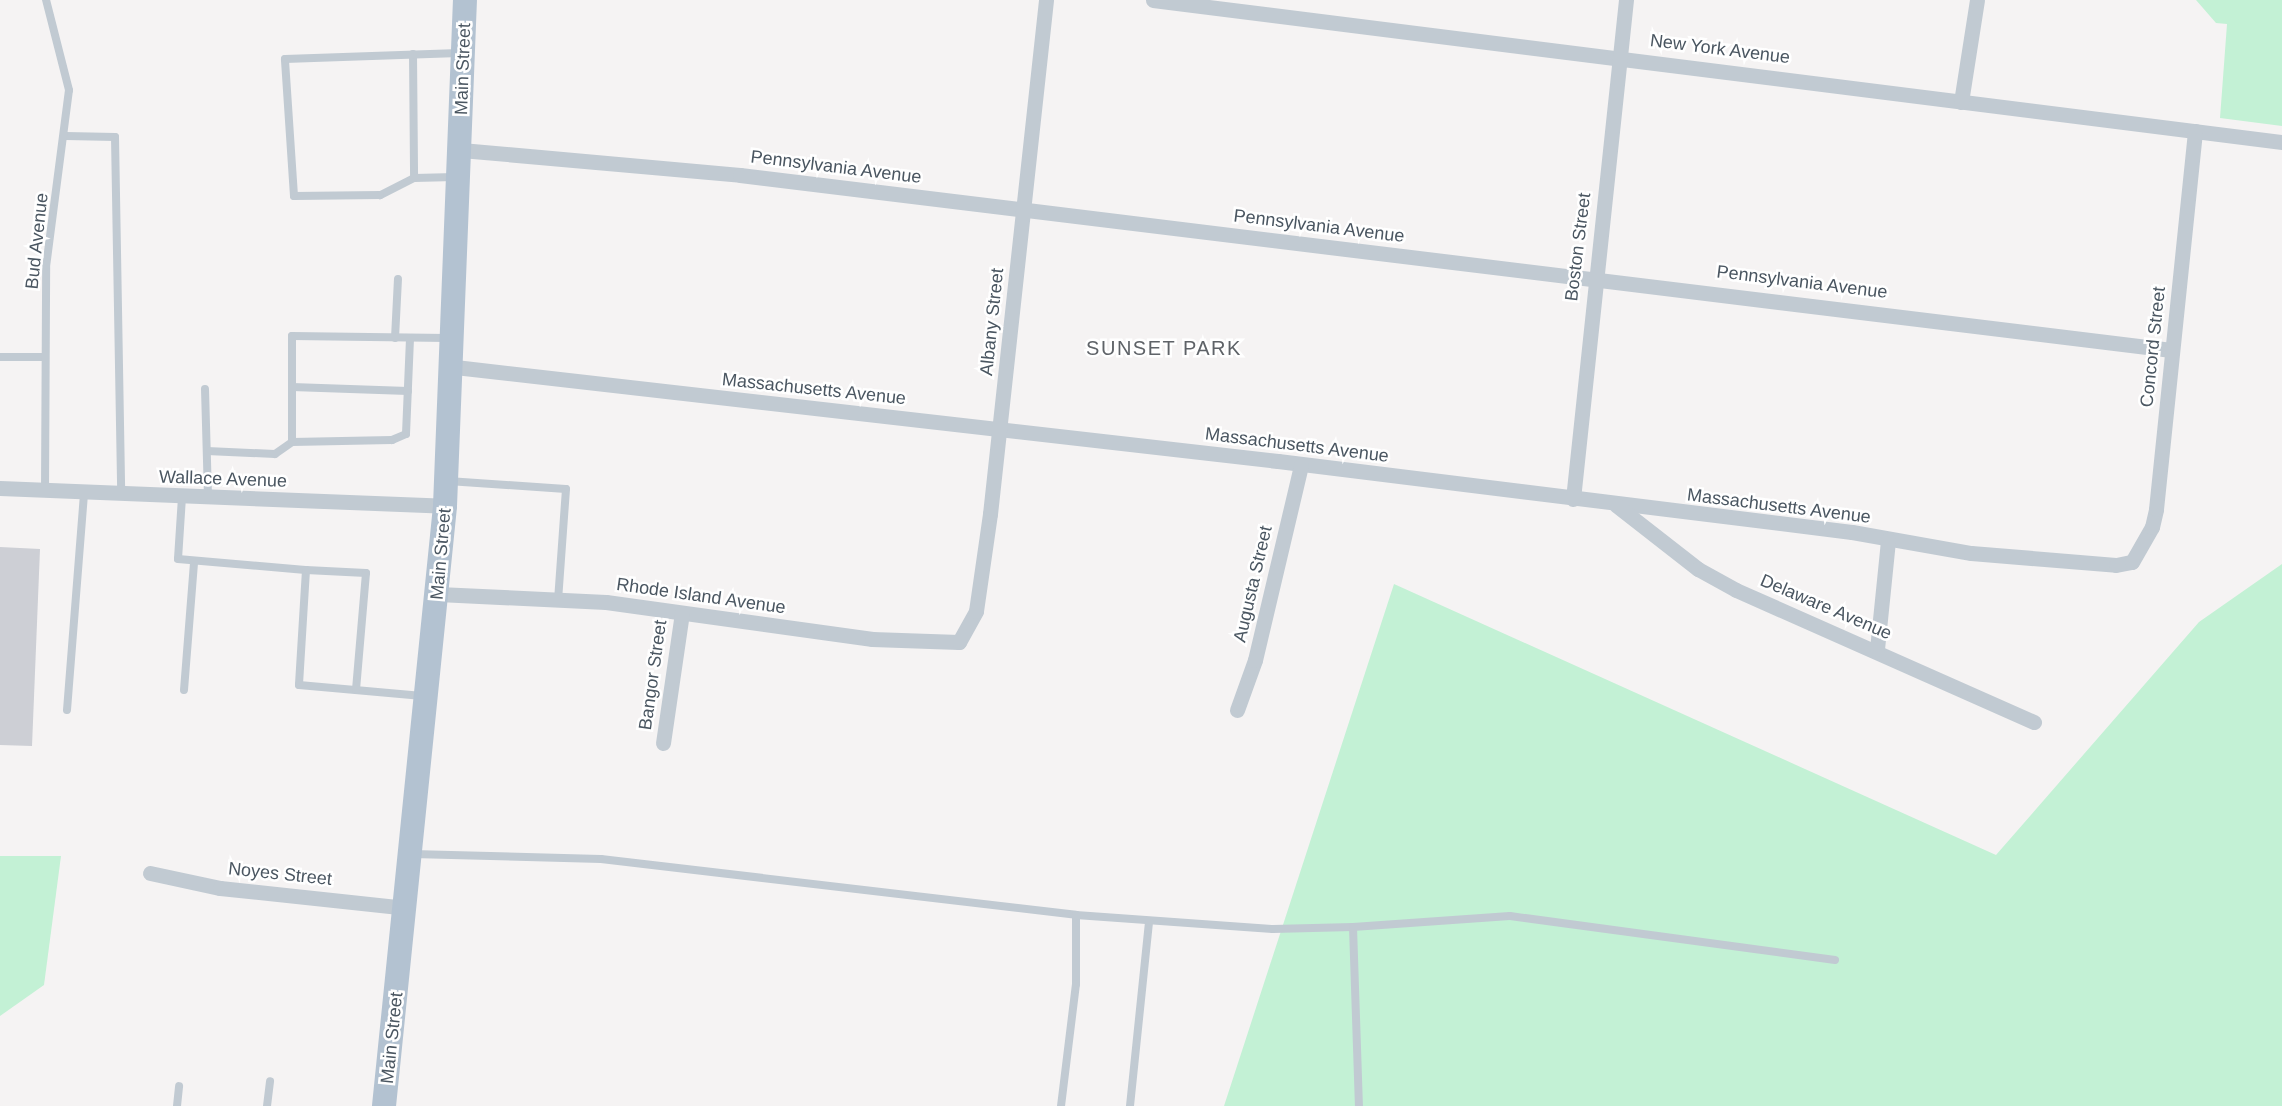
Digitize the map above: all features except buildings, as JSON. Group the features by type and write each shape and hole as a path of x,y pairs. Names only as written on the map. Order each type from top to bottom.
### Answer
{"main road":[{"name":"Main Street","path":"384,1106 412,854 447,481 455,367 465,0"}],"street":[{"name":"Albany Street","path":"959,642 976,611 1000,430 1046,0"},
{"name":"New York Avenue","path":"1152,0 1620,56 2282,142"},
{"name":"Boston Street","path":"1573,499 1594,279 1626,0"},
{"path":"1961,102 1977,0"},
{"name":"Concord Street","path":"2132,562 2152,527 2156,509 2195,131"},
{"name":"Pennsylvania Avenue","path":"461,150 659,166 2171,350"},
{"name":"Massachusetts Avenue","path":"455,367 1301,465 2065,564 2132,562"},
{"name":"Augusta Street","path":"1237,710 1255,660 1301,465"},
{"name":"Wallace Avenue","path":"0,488 121,495 445,506"},
{"name":"Delaware Avenue","path":"1616,505 1717,579 2034,722"},
{"path":"1876,649 1888,540"},
{"name":"Rhode Island Avenue","path":"438,594 558,600 682,613 882,640 959,642"},
{"name":"Bangor Street","path":"663,743 682,613"},
{"name":"Noyes Street","path":"150,873 220,888 406,908"}],"lane":[{"name":"Bud Avenue","path":"45,490 43,357 46,267 66,136 66,69 46,0"},
{"path":"460,177 414,178 380,195 294,196 285,58 464,53"},
{"path":"413,54 414,178"},
{"path":"66,136 115,137 121,495"},
{"path":"395,338 398,279"},
{"path":"292,442 292,336 454,338"},
{"path":"207,451 275,453 292,442 399,437 406,434 410,338"},
{"path":"0,357 43,357"},
{"path":"292,387 408,391"},
{"path":"205,389 208,498"},
{"path":"447,481 566,489 558,600"},
{"path":"66,710 84,492"},
{"path":"182,497 178,559 194,562 366,573 356,690"},
{"path":"184,690 194,562"},
{"path":"306,570 299,685 427,696"},
{"path":"412,854 601,859 1076,915 1273,929 1353,927 1510,916 1835,960"},
{"path":"1061,1106 1076,984 1076,915"},
{"path":"1130,1106 1149,921"},
{"path":"1353,927 1359,1106"},
{"path":"267,1106 270,1081"},
{"path":"177,1106 179,1086"}],"green space":[{"path":"2196,0 2282,0 2282,126 2220,118 2227,24 2216,23"},
{"path":"2282,564 2282,1106 1224,1106 1394,584 1996,855 2199,622"},
{"path":"0,856 61,856 44,985 0,1016"}],"district":[{"name":"SUNSET PARK","path":"1164,348"}]}
